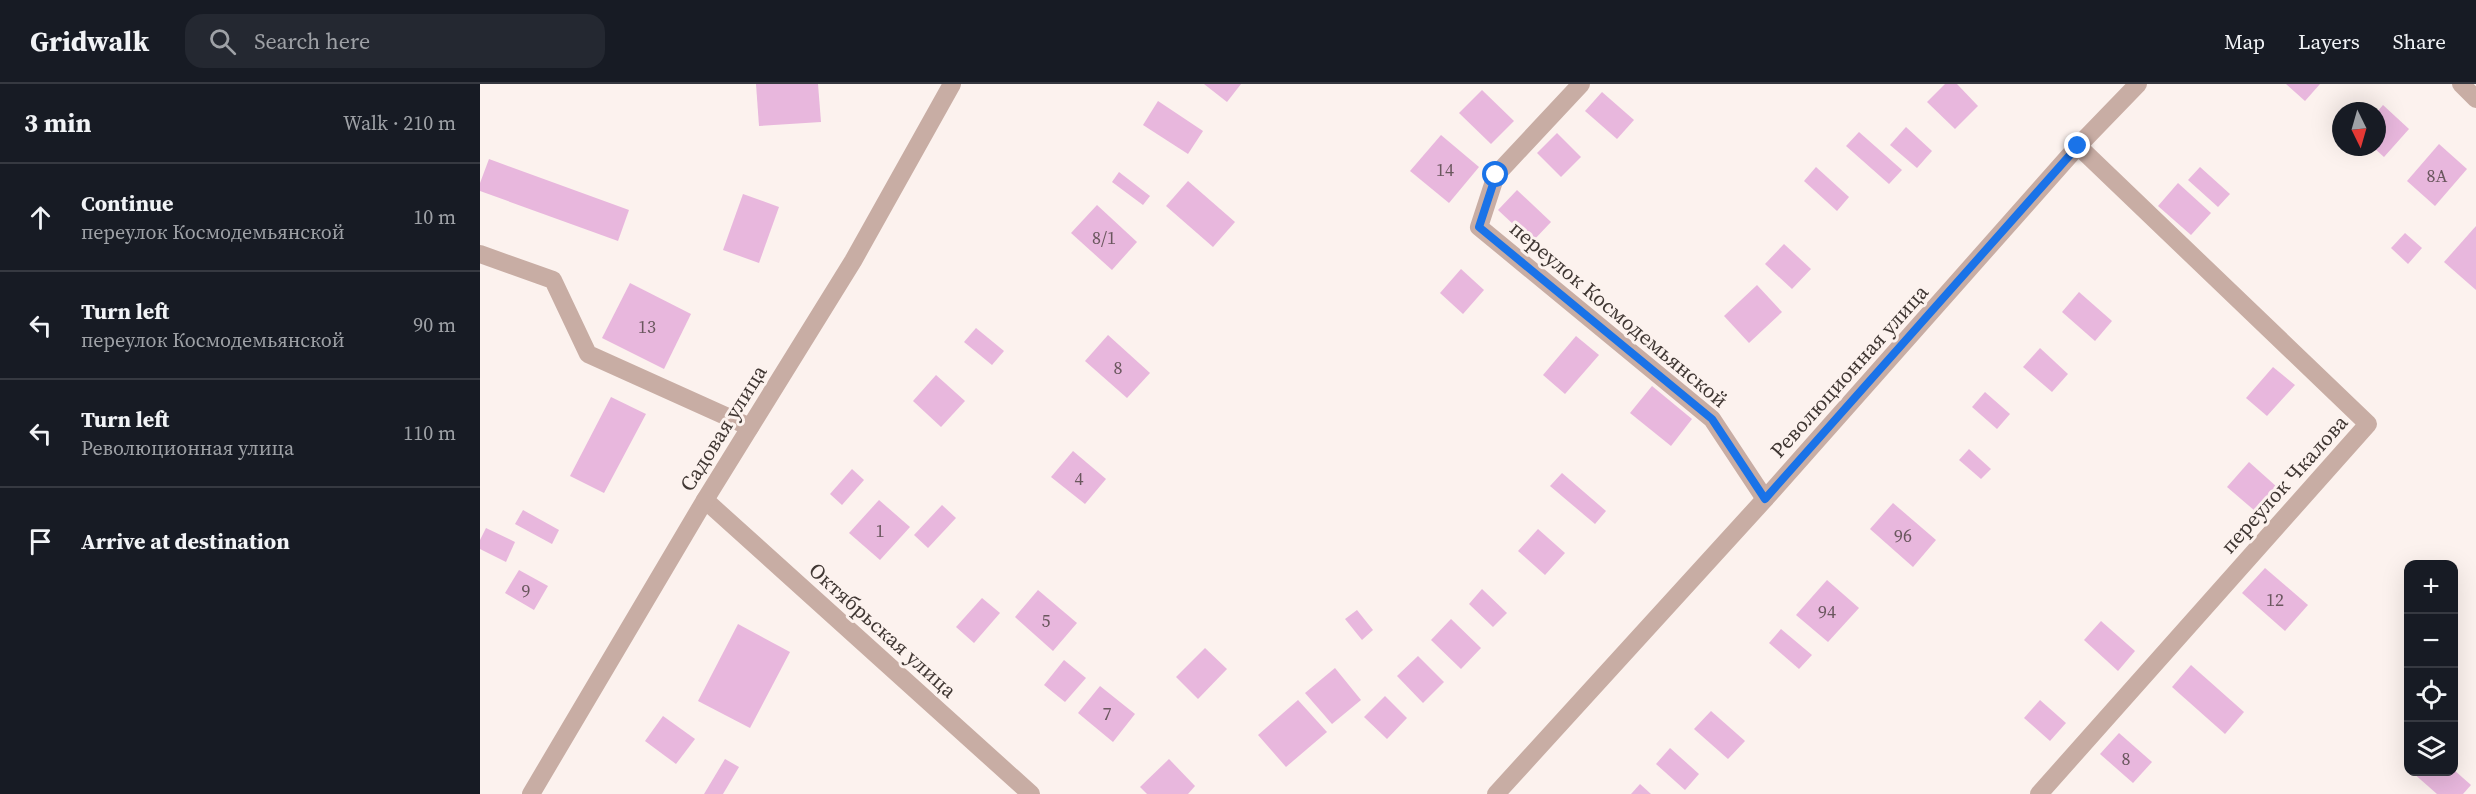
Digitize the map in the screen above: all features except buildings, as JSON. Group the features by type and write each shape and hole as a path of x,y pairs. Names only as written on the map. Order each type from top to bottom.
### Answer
{"street":[{"name":"Садовая улица","path":"531,794 705,500 853,261 952,84"},
{"name":"переулок Космодемьянской","path":"1581,84 1496,175 1479,227 1712,419 1765,499"},
{"name":"Революционная улица","path":"1496,794 1765,499 2078,146 2138,84"},
{"path":"2461,84 2476,99"},
{"name":"переулок Чкалова","path":"2039,794 2368,424 2078,146"},
{"path":"480,254 553,280 588,354 750,427"},
{"name":"Октябрьская улица","path":"705,500 1031,794"}],"route":[{"path":"1496,175 1479,227 1712,419 1765,499 2078,146"}]}
